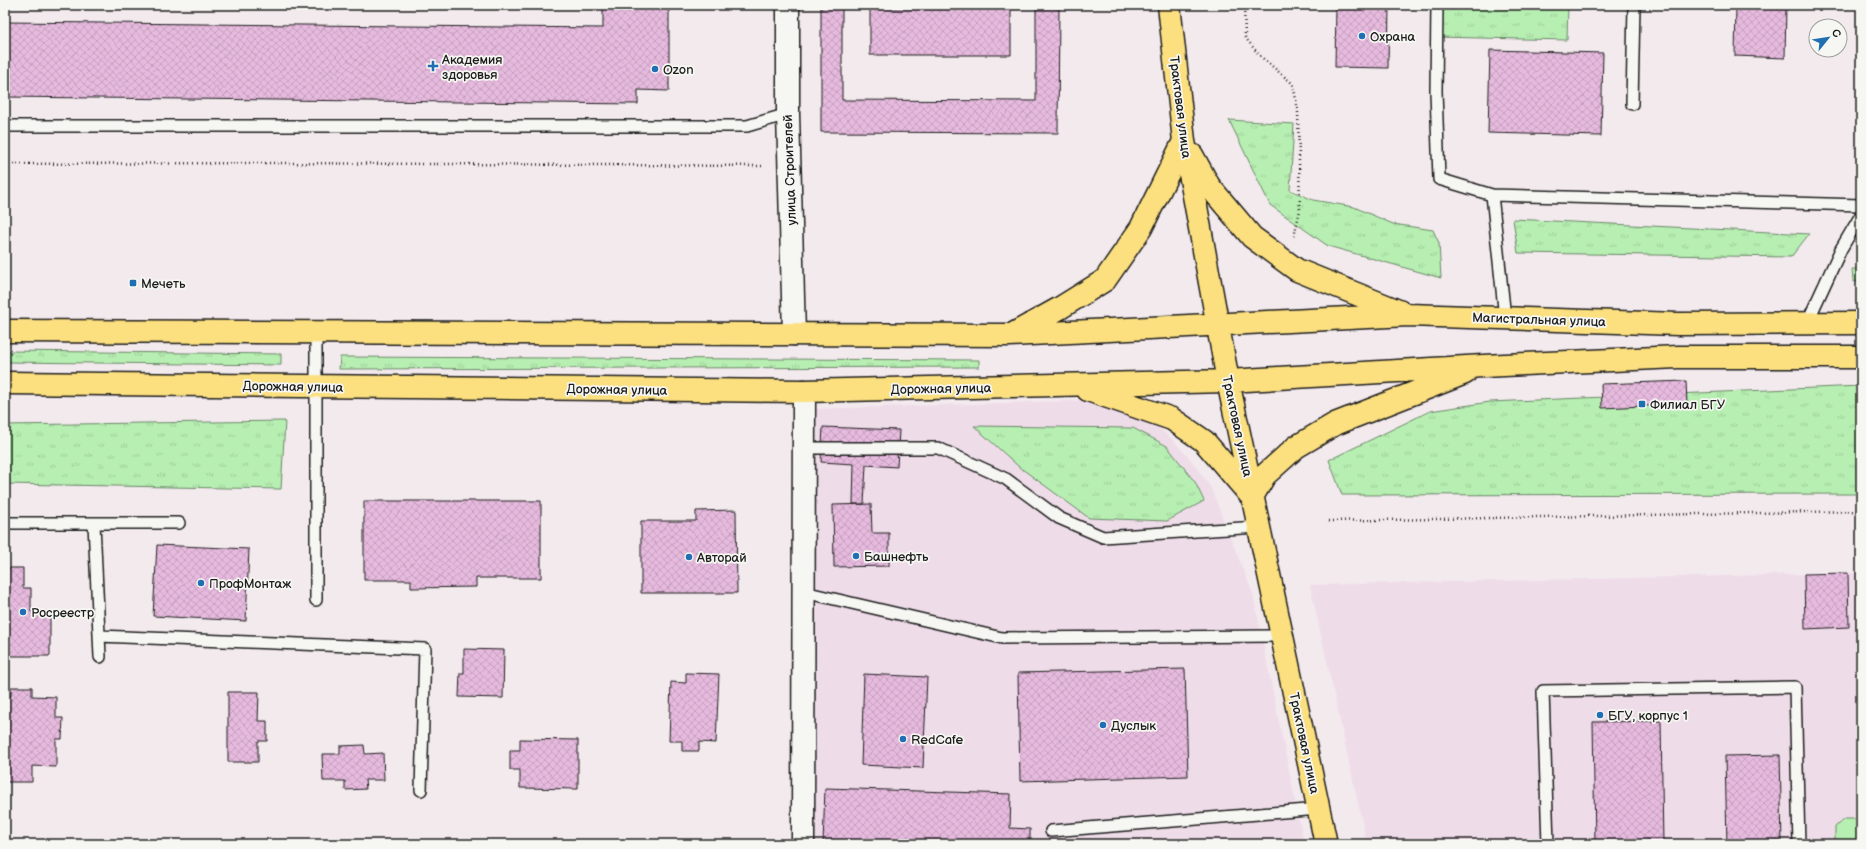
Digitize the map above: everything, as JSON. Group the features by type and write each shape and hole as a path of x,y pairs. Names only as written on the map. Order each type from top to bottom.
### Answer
{"main road":[{"name":"Трактовая улица","path":"1169,5 1184,141 1228,381 1326,844"},
{"path":"1184,141 1209,186 1252,237 1297,270 1408,315"},
{"path":"1010,335 1060,308 1104,280 1141,228 1184,141"},
{"name":"Магистральная улица","path":"1218,324 1408,315 1678,324 1861,323"},
{"path":"5,331 1010,335 1218,324"},
{"path":"1228,381 1482,366 1678,357 1861,357"},
{"path":"1074,385 1172,419 1204,441 1252,497 1265,475 1296,447 1335,424 1482,366"},
{"name":"Дорожная улица","path":"5,383 804,391 1228,381"}],"street":[{"name":"улица Строителей","path":"788,5 788,114 794,334"},
{"path":"803,844 804,391"}],"lane":[{"path":"1437,5 1436,91 1438,179 1492,195 1861,205"},
{"path":"1632,104 1634,5"},
{"path":"5,126 747,126 788,114"},
{"path":"1492,195 1505,318"},
{"path":"1807,324 1841,248 1861,214"},
{"path":"316,332 316,600"},
{"path":"804,448 938,448 1006,479 1059,518 1103,537 1258,527"},
{"path":"94,523 100,657"},
{"path":"5,524 179,523"},
{"path":"804,592 1002,638 1282,636"},
{"path":"99,636 425,649 421,790"},
{"path":"1548,844 1543,691 1795,688 1799,844"},
{"path":"1051,831 1319,809"}],"path":[{"path":"1244,5 1245,37 1259,55 1293,84 1298,110 1300,210 1294,237"},
{"path":"5,164 283,163 789,166"},
{"path":"1328,521 1861,511"}],"shaded area":[{"path":"1102,400 1146,417 1172,439 1191,460 1210,486 1253,594 1304,844 813,844 812,409"},
{"name":"БГУ, корпус 1","path":"1861,573 1861,844 1367,844 1310,585"}],"green space":[{"path":"1437,5 1568,5 1567,40 1437,37"},
{"path":"1229,120 1294,124 1290,190 1313,200 1354,207 1393,224 1433,230 1439,243 1441,278 1328,246 1270,205"},
{"path":"1513,219 1809,234 1791,257 1518,253"},
{"path":"1852,269 1861,269 1861,283 1853,281"},
{"path":"5,351 281,354 281,365 5,362"},
{"path":"340,357 979,360 979,367 339,369"},
{"path":"1861,386 1861,494 1342,495 1329,460 1430,411 1490,402"},
{"path":"285,421 281,489 5,484 5,425"},
{"path":"974,426 1133,428 1167,446 1195,482 1204,501 1167,521 1089,518 1018,466"},
{"path":"1844,819 1861,819 1861,844 1835,844 1835,827"}],"building":[{"path":"603,5 669,5 669,91 638,90 638,104 5,97 5,22 603,28"},
{"path":"821,5 842,5 842,100 1036,101 1036,5 1059,5 1058,133 821,132"},
{"name":"Охрана","path":"1336,5 1389,5 1388,68 1335,67"},
{"path":"1736,5 1786,5 1785,58 1735,56"},
{"path":"870,7 1011,8 1011,55 870,55"},
{"path":"1490,50 1603,53 1601,136 1488,133"},
{"path":"1686,381 1687,404 1602,408 1601,384"},
{"path":"823,427 899,430 897,467 866,465 864,504 853,504 854,464 821,462"},
{"path":"364,501 541,501 541,578 476,578 476,587 411,588 411,580 364,580"},
{"path":"871,504 872,533 889,533 889,566 834,567 833,505"},
{"name":"Авторай","path":"736,510 737,593 641,593 641,521 696,521 696,511"},
{"name":"ПрофМонтаж","path":"157,545 249,549 246,621 153,616"},
{"name":"Росреестр","path":"5,568 23,568 23,588 31,588 31,612 50,612 50,656 5,656"},
{"path":"1848,573 1849,627 1805,629 1804,574"},
{"path":"464,649 504,650 503,698 459,697 460,673 464,673"},
{"name":"Дуслык","path":"1185,669 1188,776 1020,781 1018,673"},
{"path":"686,673 719,674 716,743 699,742 699,751 682,751 682,741 669,741 671,682 686,683"},
{"path":"864,674 927,677 923,768 861,765"},
{"path":"11,687 32,687 32,696 56,697 56,718 63,718 62,739 56,739 56,767 32,766 32,782 5,782 5,696 11,696"},
{"path":"228,692 259,692 258,721 267,721 267,741 258,741 258,762 228,762"},
{"path":"1661,721 1663,844 1595,844 1593,722"},
{"path":"520,739 578,740 578,789 520,788 520,770 510,770 510,750 520,750"},
{"path":"364,745 365,754 383,753 384,780 365,780 366,789 345,790 345,781 323,781 322,754 340,754 340,746"},
{"path":"1780,755 1782,844 1727,844 1725,756"},
{"path":"825,788 1011,794 1010,828 1030,829 1030,844 823,844"}],"place":[{"name":"Охрана","path":"1362,36"},
{"name":"Академия здоровья","path":"433,66"},
{"name":"Ozon","path":"655,69"},
{"name":"Мечеть","path":"133,283"},
{"name":"Филиал БГУ","path":"1642,404"},
{"name":"Башнефть","path":"856,556"},
{"name":"Авторай","path":"689,557"},
{"name":"ПрофМонтаж","path":"201,583"},
{"name":"Росреестр","path":"23,612"},
{"name":"БГУ, корпус 1","path":"1600,715"},
{"name":"Дуслык","path":"1103,725"},
{"name":"RedCafe","path":"903,739"}]}
